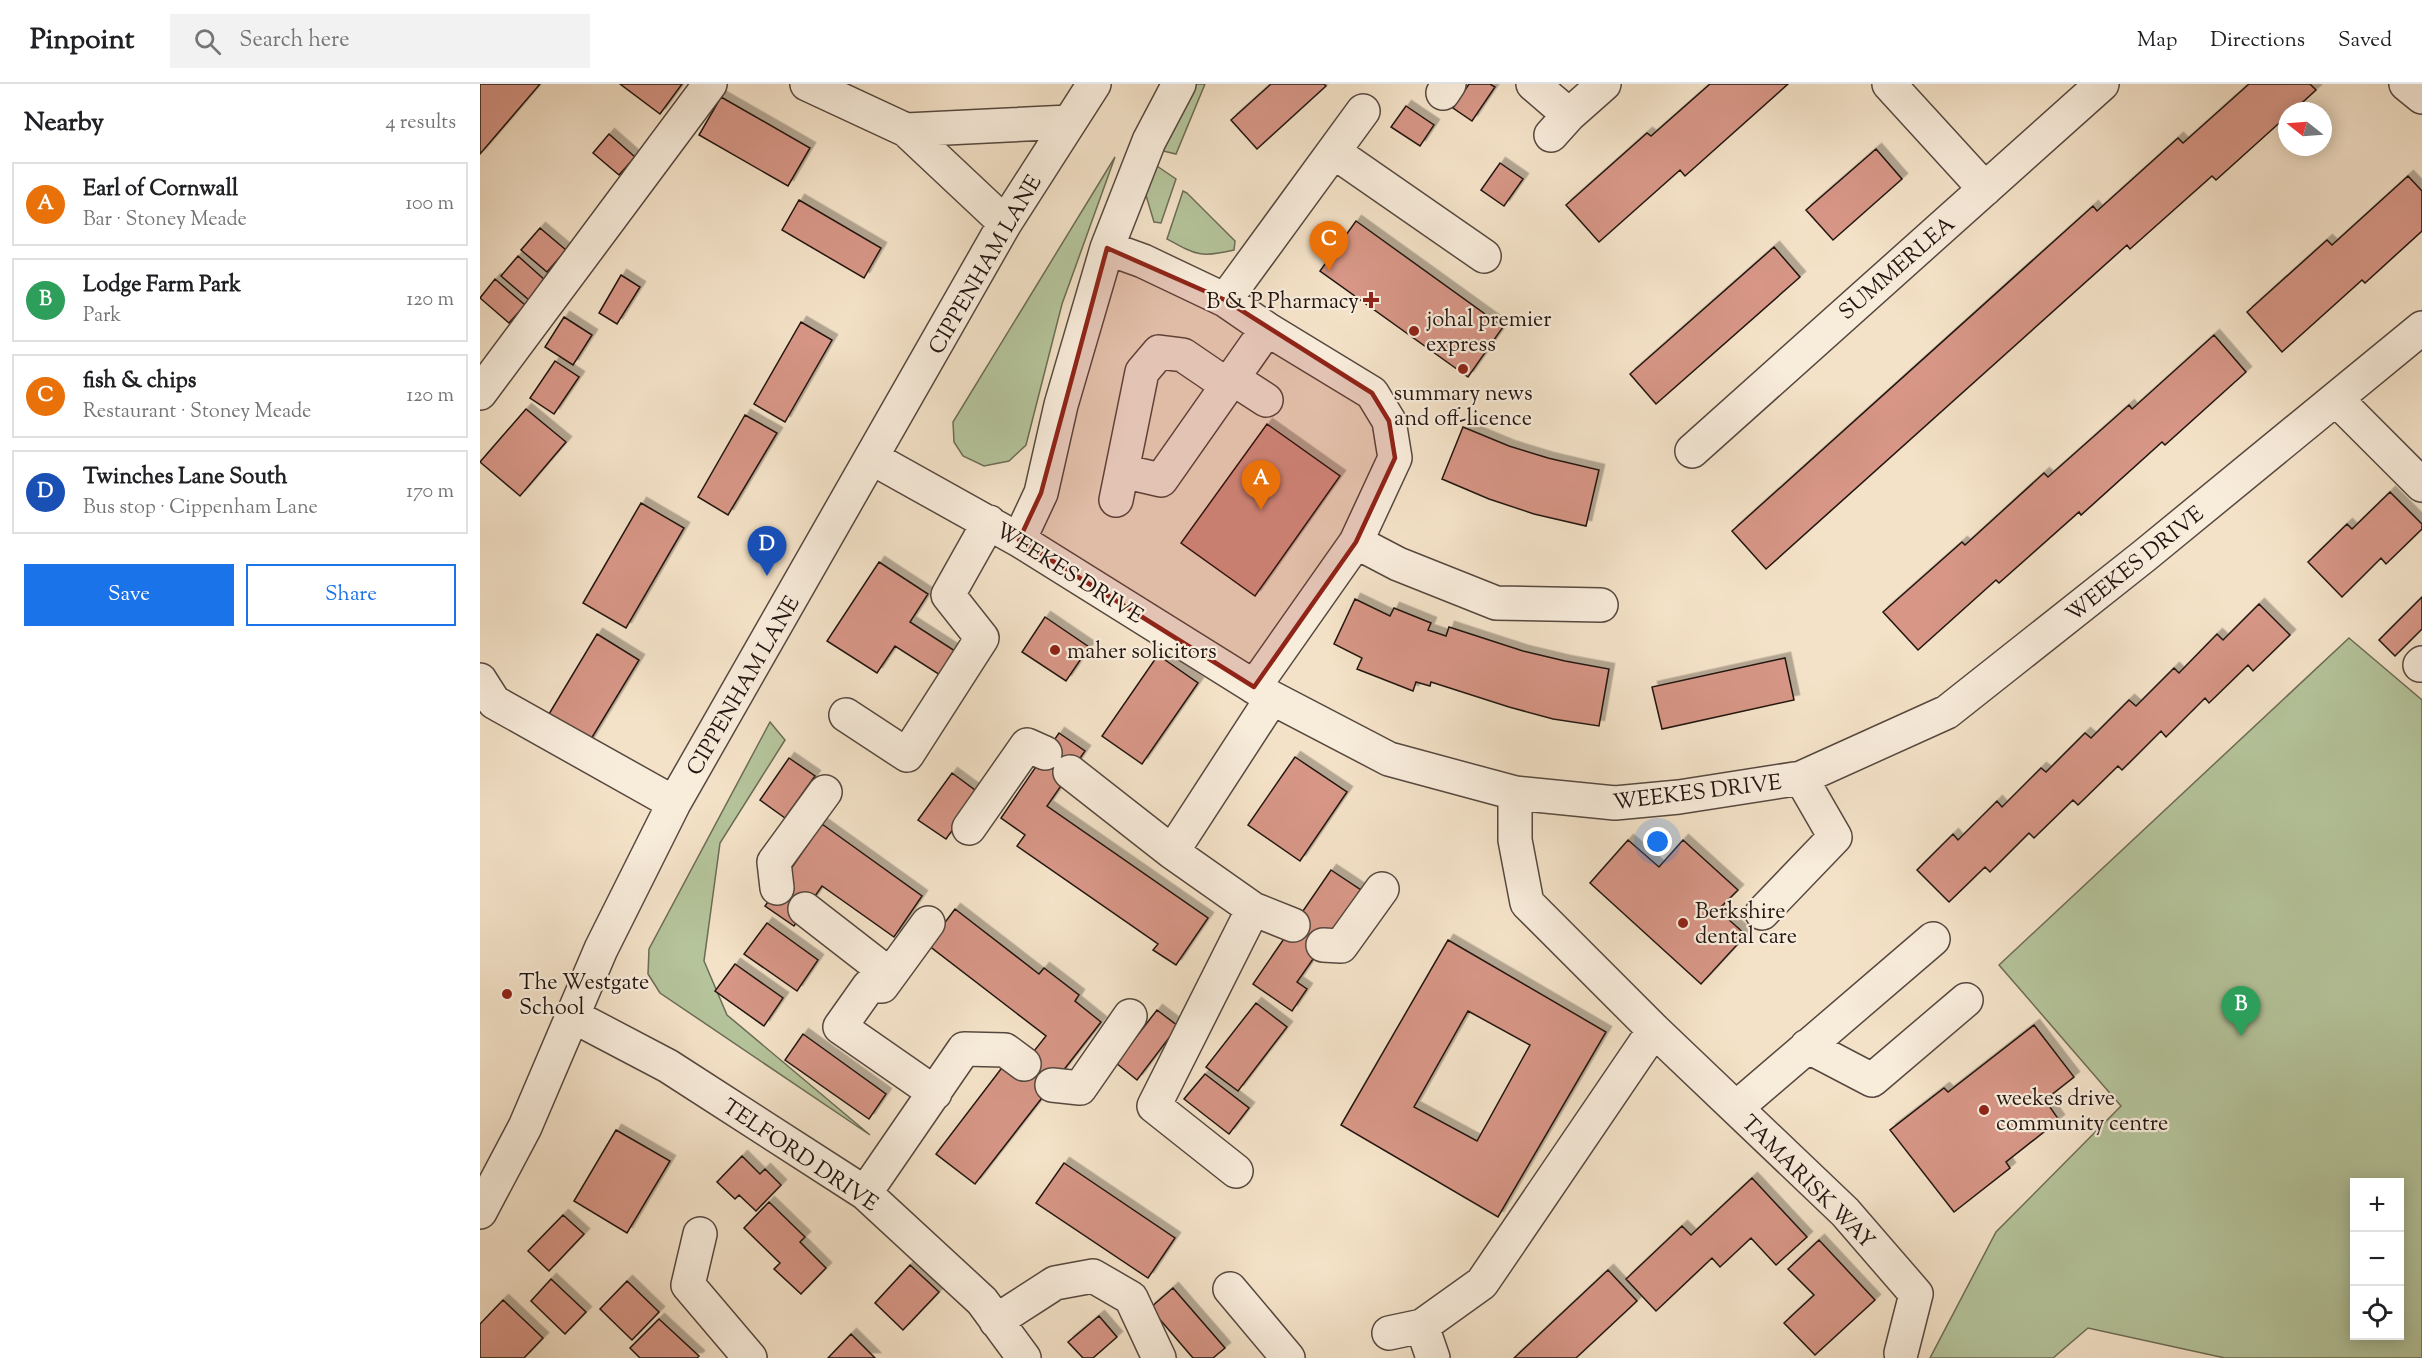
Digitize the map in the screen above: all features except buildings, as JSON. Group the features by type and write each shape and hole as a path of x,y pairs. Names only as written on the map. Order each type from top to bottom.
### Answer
{"street":[{"path":"480,393 710,84"},
{"path":"807,84 906,130 1005,223"},
{"name":"CIPPENHAM LANE","path":"480,1212 525,1127 601,949 674,803 1005,223 1094,84"},
{"path":"1019,540 1041,493 1060,405 1107,249 1149,141 1179,84"},
{"path":"1533,84 1560,125 1604,84"},
{"path":"1889,84 1985,189"},
{"name":"SUMMERLEA","path":"1692,451 2102,84"},
{"path":"1225,300 1363,111"},
{"path":"906,130 1069,122"},
{"path":"1334,152 1484,256"},
{"path":"1107,249 1143,261 1225,300 1267,329 1372,393 1389,421 1395,458 1356,542 1263,692 1172,852"},
{"name":"WEEKES DRIVE","path":"872,458 989,522 1263,692 1389,759 1515,793 1615,803 1679,798 1801,778 1947,712 2144,556 2422,328"},
{"path":"1266,400 1230,381 1183,355 1159,352 1142,372 1119,486 1161,480 1230,381 1267,329"},
{"path":"2336,399 2422,485"},
{"path":"846,715 907,755 982,638 948,595 989,522"},
{"path":"1356,542 1398,564 1496,603 1601,605"},
{"path":"480,680 494,702 674,803"},
{"path":"969,828 1027,745 1058,762 1172,852 1253,909 1293,925"},
{"path":"1762,913 1835,837 1801,778"},
{"path":"777,888 774,862 825,792"},
{"name":"TAMARISK WAY","path":"1515,793 1515,840 1527,903 1654,1030 1845,1212 1916,1294 1901,1353"},
{"path":"1323,945 1341,946 1382,889"},
{"path":"806,909 890,975"},
{"path":"1236,1171 1154,1106 1253,909"},
{"path":"928,923 882,986 869,986 840,1027 935,1093"},
{"path":"1736,1108 1933,939"},
{"path":"1808,1046 1872,1080 1966,1000"},
{"name":"TELFORD DRIVE","path":"572,1015 668,1066 866,1193 982,1301 1024,1358"},
{"path":"1052,1085 1080,1088 1130,1016"},
{"path":"1389,1333 1422,1326 1482,1283 1654,1030"},
{"path":"866,1193 964,1050 1005,1050 1024,1064"},
{"path":"700,1234 688,1284 750,1358"},
{"path":"996,1321 1055,1283 1093,1276 1131,1298 1159,1358"},
{"path":"1230,1289 1288,1358"},
{"path":"1422,1326 1433,1358"}],"highlighted area":[{"path":"1107,248 1225,300 1372,393 1389,421 1395,458 1356,542 1254,687 1019,540 1041,493"}],"green space":[{"path":"1193,84 1205,84 1176,154 1159,150"},
{"path":"1115,157 1062,304 1026,445 1009,461 984,466 963,456 954,442 953,422"},
{"path":"1154,164 1176,179 1161,223 1154,222 1145,192"},
{"path":"1183,191 1235,241 1234,250 1199,254 1167,239"},
{"path":"2349,638 2422,700 2422,1358 2225,1358 2088,1328 2053,1358 1930,1358 1996,1232 2121,1106 1999,965"},
{"path":"770,722 785,740 720,843 704,961 727,1015 870,1135 660,993 648,974 649,949"}],"place":[{"name":"fish & chips","path":"1329,271"},
{"name":"B & P Pharmacy","path":"1371,300"},
{"name":"johal premier express","path":"1414,331"},
{"name":"summary news and off-licence","path":"1463,369"},
{"name":"Earl of Cornwall","path":"1261,510"},
{"name":"Twinches Lane South","path":"767,576"},
{"name":"maher solicitors","path":"1055,650"},
{"name":"Berkshire dental care","path":"1683,923"},
{"name":"The Westgate School","path":"507,994"},
{"name":"Lodge Farm Park","path":"2241,1036"},
{"name":"weekes drive community centre","path":"1984,1110"}]}
